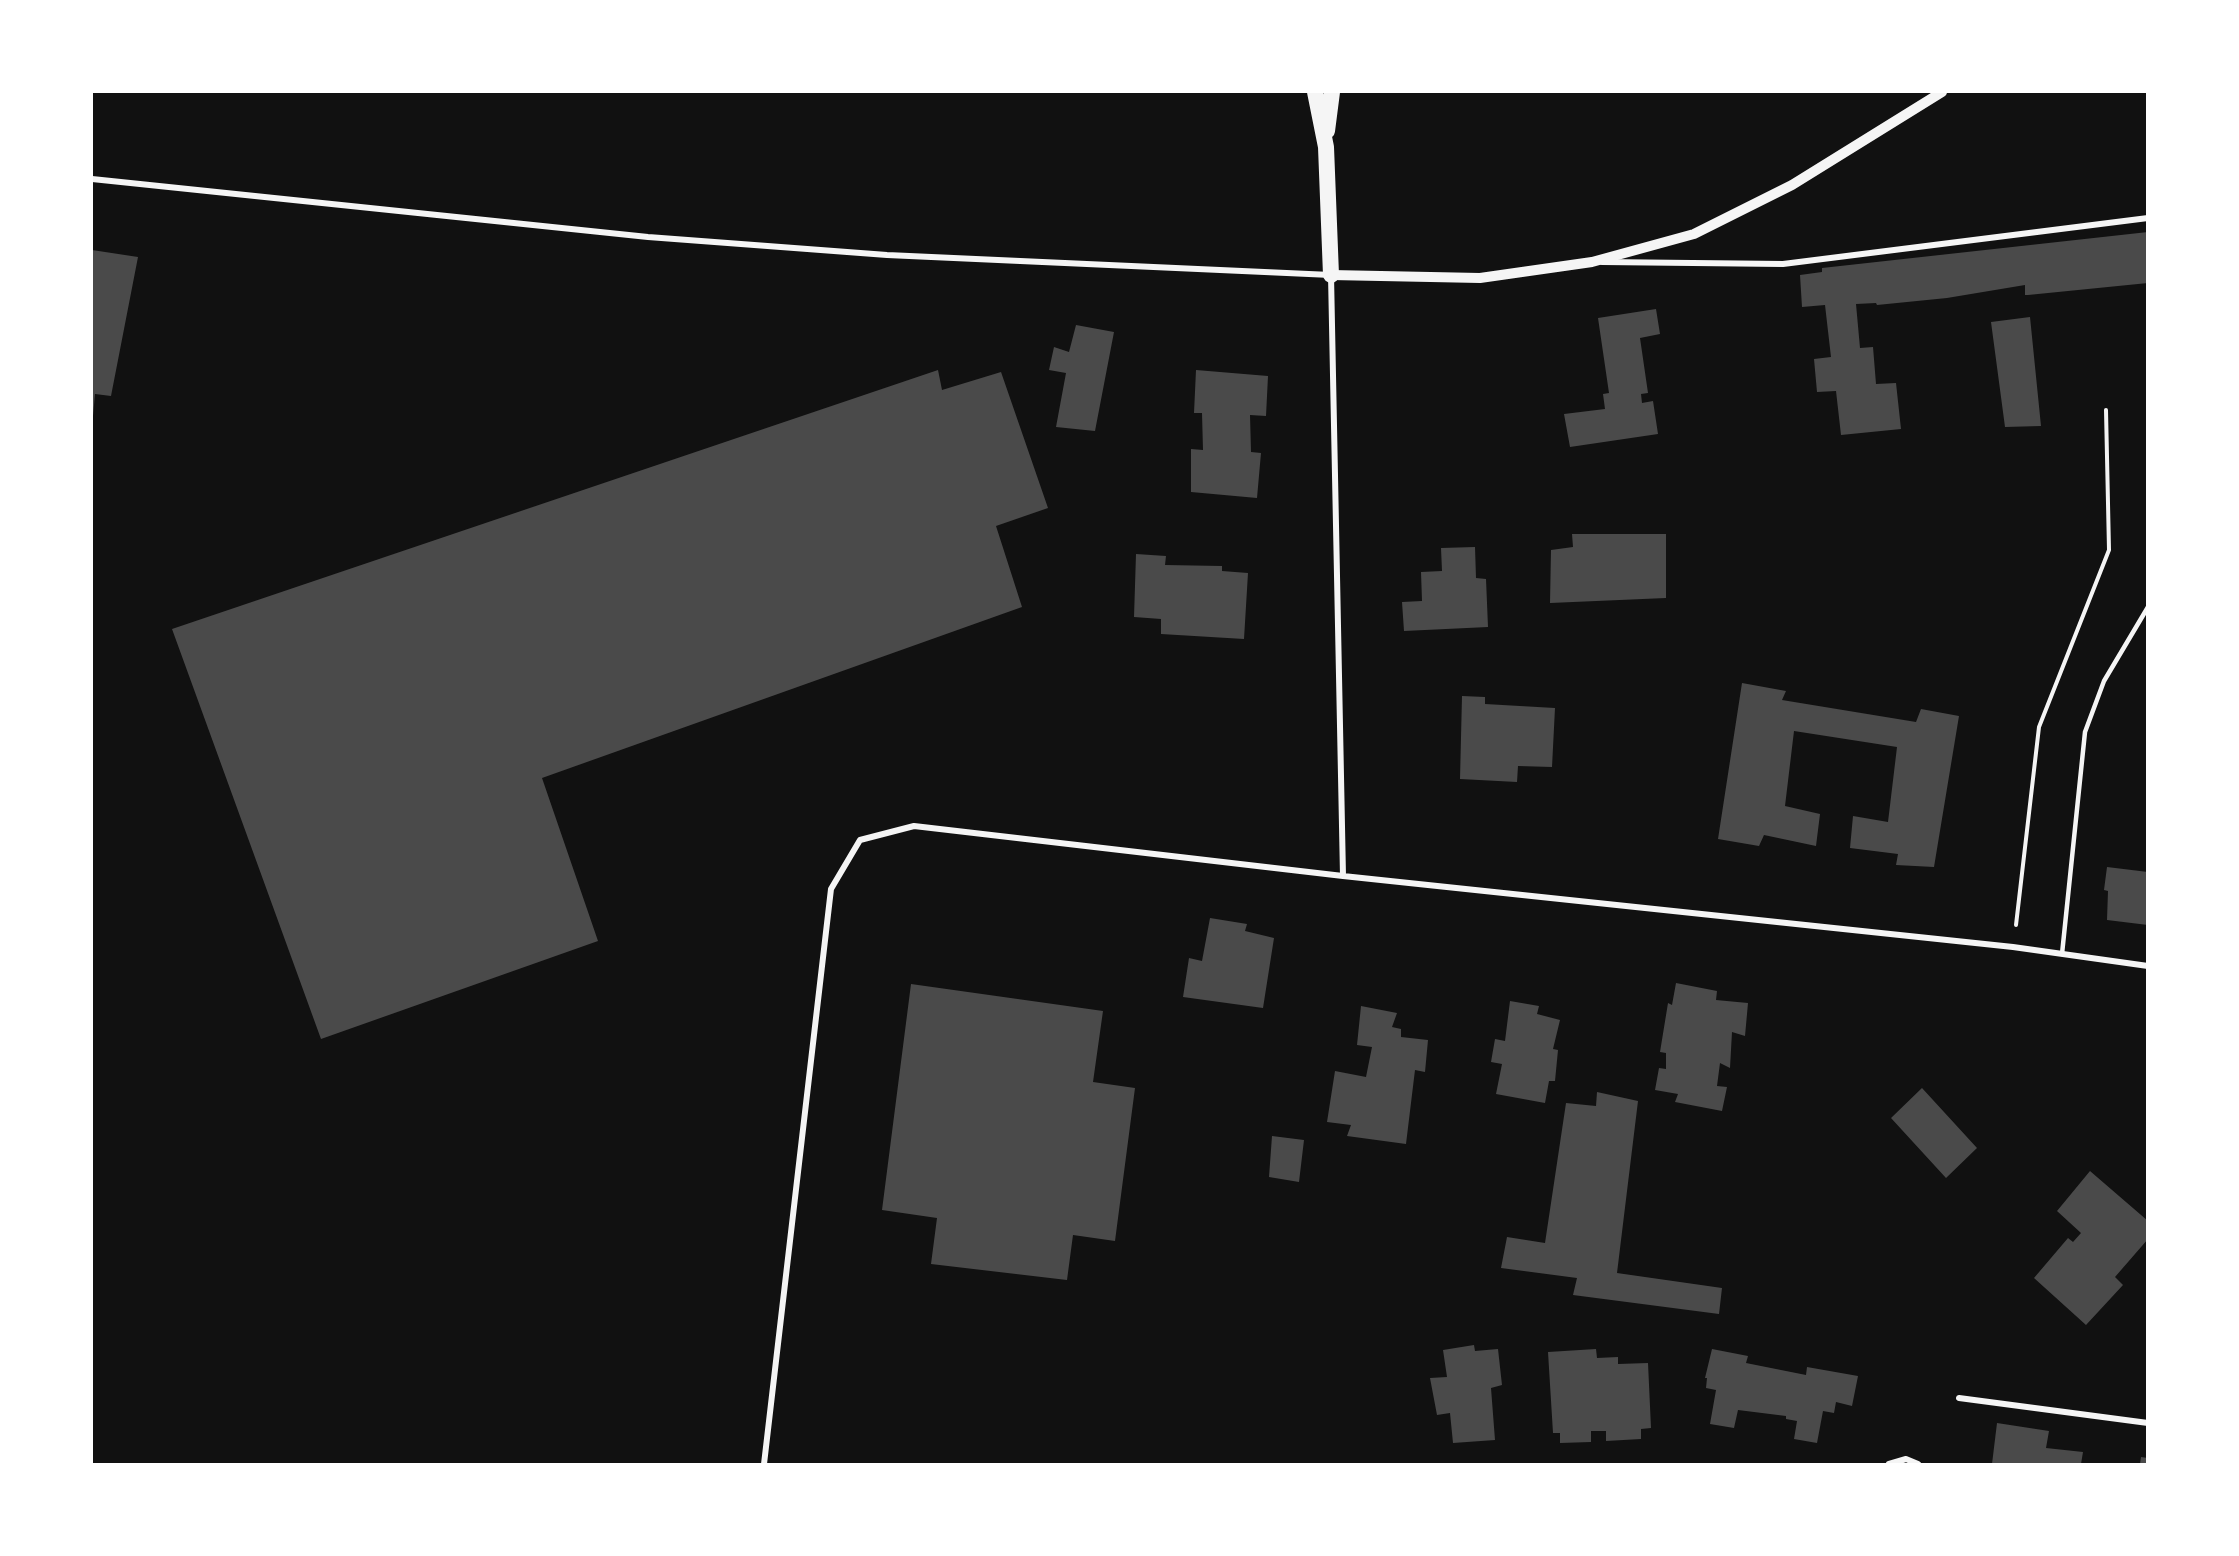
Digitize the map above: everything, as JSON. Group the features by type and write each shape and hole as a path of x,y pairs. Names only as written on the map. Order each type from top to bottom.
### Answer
{"highway":[{"path":"1315,92 1326,147"},
{"path":"1331,275 1326,147 1332,92"}],"street":[{"path":"92,179 672,239 887,255 1331,275 1480,278 1592,262 1695,234 1792,185 1942,92"},
{"path":"1592,262 1783,264 2148,218"},
{"path":"1331,275 1343,876"},
{"path":"764,1464 831,889 860,840 914,826 1343,876 2013,947 2148,966"},
{"path":"1959,1398 2148,1423"},
{"path":"1889,1464 1906,1459 1918,1464"}],"lane":[{"path":"2062,954 2085,732 2104,681 2148,607"}],"path":[{"path":"2013,947 2039,727 2109,550 2106,410"}],"building":[{"path":"2148,232 2148,283 2028,295 2025,295 2025,285 1947,298 1877,305 1876,303 1856,304 1860,348 1873,347 1876,384 1896,383 1901,429 1841,435 1836,391 1817,392 1814,359 1831,357 1825,305 1802,307 1800,275 1822,272 1822,268"},
{"path":"92,250 138,257 111,396 95,394 93,416"},
{"path":"1656,309 1660,334 1640,338 1648,393 1641,394 1642,403 1653,401 1658,434 1570,447 1564,414 1605,409 1603,394 1609,393 1598,318"},
{"path":"2030,317 2041,426 2005,427 1991,322"},
{"path":"1076,325 1114,332 1095,431 1056,427 1066,373 1049,370 1054,347 1069,352"},
{"path":"938,370 942,390 1001,372 1048,508 996,526 1022,607 542,778 598,941 321,1039 172,629"},
{"path":"1196,370 1268,376 1266,416 1250,415 1251,452 1261,453 1257,498 1191,492 1191,449 1203,450 1202,413 1194,413"},
{"path":"1572,534 1666,534 1666,598 1550,603 1551,550 1573,547"},
{"path":"1475,547 1476,578 1486,579 1488,627 1404,631 1402,602 1422,601 1421,572 1442,571 1441,548"},
{"path":"1136,554 1166,556 1165,565 1222,566 1222,571 1248,573 1244,639 1161,634 1161,619 1134,617"},
{"path":"1742,683 1786,691 1782,700 1916,722 1921,709 1959,716 1934,867 1896,865 1898,854 1850,848 1853,816 1888,822 1897,747 1794,731 1785,806 1820,814 1816,846 1764,835 1759,846 1718,839"},
{"path":"1462,696 1485,697 1485,704 1555,708 1552,767 1518,766 1517,782 1460,779"},
{"path":"2107,867 2148,872 2148,925 2107,920 2108,891 2104,890"},
{"path":"1210,918 1247,924 1245,931 1274,938 1263,1008 1183,997 1189,958 1202,961"},
{"path":"1676,983 1717,991 1716,1000 1748,1003 1745,1036 1732,1032 1730,1068 1720,1063 1717,1086 1727,1087 1722,1111 1675,1102 1678,1094 1655,1090 1659,1068 1666,1069 1666,1053 1660,1052 1668,1003 1672,1005"},
{"path":"911,984 1103,1011 1093,1082 1135,1088 1115,1241 1073,1235 1067,1280 931,1264 937,1218 882,1210"},
{"path":"1510,1001 1539,1006 1537,1014 1560,1020 1553,1049 1558,1050 1555,1081 1549,1081 1545,1103 1496,1094 1502,1064 1491,1062 1495,1039 1505,1041"},
{"path":"1361,1006 1397,1013 1392,1027 1401,1029 1401,1037 1428,1040 1425,1072 1415,1070 1406,1144 1347,1136 1351,1125 1327,1122 1335,1071 1366,1077 1372,1047 1357,1045"},
{"path":"1922,1088 1977,1148 1946,1178 1891,1118"},
{"path":"1597,1092 1638,1101 1617,1273 1722,1288 1719,1314 1573,1295 1577,1278 1501,1268 1507,1237 1545,1243 1566,1103 1596,1106"},
{"path":"1272,1136 1304,1140 1299,1182 1269,1177"},
{"path":"2090,1171 2148,1221 2148,1239 2115,1277 2123,1285 2086,1325 2034,1278 2068,1238 2073,1242 2081,1233 2057,1211"},
{"path":"1474,1345 1475,1351 1498,1349 1502,1385 1491,1388 1495,1440 1453,1443 1450,1413 1437,1415 1430,1378 1447,1377 1443,1350"},
{"path":"1596,1349 1597,1358 1618,1357 1618,1364 1648,1363 1651,1428 1641,1429 1641,1439 1606,1441 1606,1431 1591,1431 1591,1442 1560,1443 1560,1433 1553,1433 1548,1352"},
{"path":"1712,1349 1748,1356 1746,1363 1806,1375 1807,1367 1858,1376 1852,1406 1836,1402 1834,1413 1823,1411 1817,1443 1794,1439 1797,1421 1786,1419 1786,1416 1738,1410 1734,1428 1710,1424 1716,1390 1706,1388 1707,1378 1705,1378"},
{"path":"1997,1423 2049,1431 2046,1448 2083,1452 2081,1464 1992,1464"},
{"path":"2141,1457 2148,1458 2148,1464 2140,1464"}]}
